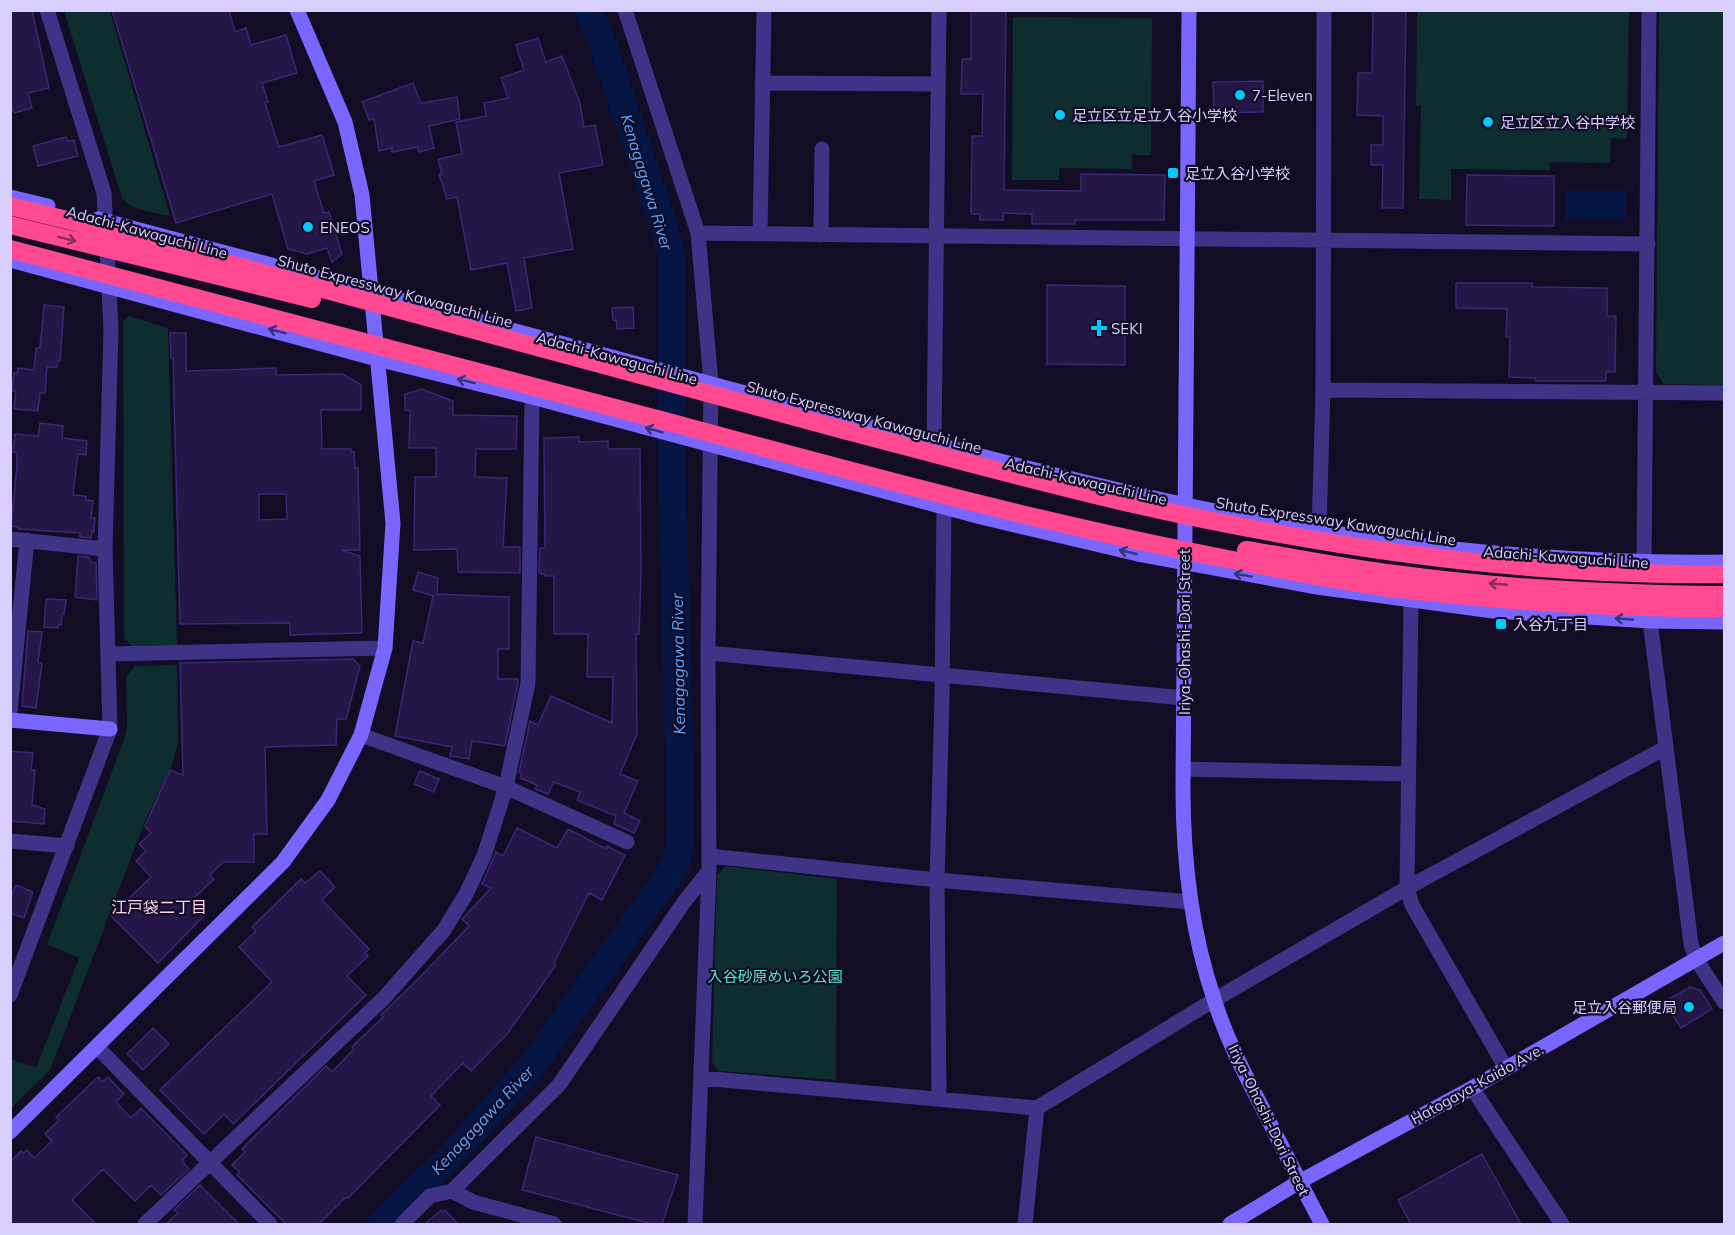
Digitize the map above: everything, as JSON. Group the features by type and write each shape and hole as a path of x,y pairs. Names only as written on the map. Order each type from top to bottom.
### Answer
{"highway":[{"name":"Shuto Expressway Kawaguchi Line","path":"10,206 612,370 1110,498 1258,529 1368,547 1499,564 1602,572 1674,575 1725,574"},
{"path":"10,225 439,333 612,370"},
{"path":"10,249 861,474 1023,515 1168,548 1395,588 1505,598 1676,608 1725,608"},
{"path":"861,474 1143,532 1396,574 1530,586 1658,594 1725,595"}],"main road":[{"path":"10,1132 283,862 328,800 362,735 385,648 393,523 362,195 345,122 297,10"},
{"name":"Iriya-Ohashi-Dori Street","path":"1189,10 1183,770 1185,857 1190,902 1214,1000 1231,1044 1322,1224"},
{"name":"Adachi-Kawaguchi Line","path":"10,196 934,444 1071,479 1185,504 1319,530 1415,544 1644,563 1725,562"},
{"path":"10,260 377,359 532,397 944,507 1185,564 1317,587 1493,611 1650,621 1725,622"},
{"path":"10,720 110,729"},
{"name":"Hatogaya-Kaido Ave.","path":"1230,1224 1299,1182 1472,1088 1725,944"}],"street":[{"path":"10,995 110,729 105,549 111,329 104,194 47,10"},
{"path":"625,10 698,232 711,383 708,653 709,864 695,1224"},
{"path":"760,234 764,10"},
{"path":"934,444 939,10"},
{"path":"1319,530 1323,390 1324,10"},
{"path":"1644,563 1649,10"},
{"path":"762,82 938,84"},
{"path":"820,235 822,149"},
{"path":"698,232 936,237 1323,239 1648,244"},
{"path":"1323,390 1725,393"},
{"path":"145,1224 384,998 444,930 466,894 484,856 506,787 528,683 532,397"},
{"path":"939,1099 937,880 944,507"},
{"path":"10,539 105,549"},
{"path":"10,712 27,540"},
{"path":"1411,600 1407,888 1412,905 1506,1068"},
{"path":"1650,621 1691,944 1696,959 1725,1002"},
{"path":"108,654 385,648"},
{"path":"708,653 1184,698"},
{"path":"362,735 506,787 627,843"},
{"path":"700,1078 1037,1108 1214,1000 1407,888 1665,748"},
{"path":"1183,770 1408,774"},
{"path":"10,841 67,846"},
{"path":"709,864 937,880 1190,902"},
{"path":"402,1224 430,1196 452,1191 559,1085 709,864"},
{"path":"97,1047 270,1224"},
{"path":"1472,1088 1562,1224"},
{"path":"1025,1224 1037,1108"},
{"path":"452,1191 473,1202 554,1224"}],"green space":[{"path":"1457,10 1629,11 1627,139 1611,138 1610,163 1550,162 1549,170 1451,169 1451,200 1419,199 1421,106 1416,106 1417,12 1456,12"},
{"path":"64,11 110,11 170,216 138,209 122,198"},
{"path":"1659,11 1724,11 1724,385 1664,384 1656,372"},
{"path":"1013,17 1152,18 1151,155 1132,155 1132,169 1059,168 1059,180 1012,180"},
{"path":"129,316 168,328 177,645 132,646 124,638 123,321"},
{"path":"177,665 178,743 173,762 145,821 50,1070 11,1108 11,1059 36,1068 79,958 47,944 124,740 127,726 126,677 135,666"},
{"name":"入谷砂原めいろ公園","path":"726,866 837,879 836,1080 718,1071 712,1062 717,875"}],"water":[{"path":"1565,191 1625,191 1625,219 1565,219"}],"building":[{"path":"10,10 32,10 49,88 28,93 32,108 14,113 13,110 10,111"},
{"path":"112,10 229,10 235,32 246,28 251,45 286,35 297,73 262,83 268,102 265,103 279,147 322,135 334,175 314,181 324,213 329,212 342,254 332,262 327,248 307,254 288,249 272,194 176,223"},
{"path":"971,10 1006,10 1004,190 1081,191 1081,174 1165,175 1164,220 1075,220 1075,224 1032,224 1032,214 1003,213 1003,220 980,220 980,214 971,214 972,136 982,136 983,94 961,94 962,59 971,59"},
{"path":"1373,10 1406,10 1403,208 1382,208 1383,165 1371,165 1371,145 1383,145 1383,116 1357,115 1358,73 1372,73"},
{"path":"538,38 546,62 562,56 580,103 584,127 595,125 603,165 559,173 573,249 524,258 532,308 516,311 507,263 471,270 457,197 447,199 439,174 442,174 438,159 462,154 456,122 486,116 484,103 508,98 501,78 524,70 516,45"},
{"path":"1263,81 1263,112 1214,113 1213,82"},
{"path":"413,83 421,103 457,97 460,119 429,126 434,148 419,152 418,147 392,152 392,148 379,151 374,119 369,120 362,102"},
{"path":"66,137 68,141 74,140 78,156 38,166 33,146"},
{"path":"1467,175 1554,176 1554,226 1466,225"},
{"path":"1456,283 1532,283 1532,287 1607,288 1607,316 1616,316 1615,372 1606,372 1606,381 1535,381 1535,378 1509,377 1510,337 1506,337 1507,309 1456,308"},
{"path":"1047,285 1125,286 1125,365 1047,364"},
{"path":"44,305 64,307 60,361 57,367 47,367 45,393 40,393 38,411 14,409 16,391 12,391 14,373 17,373 18,368 34,370 36,349 40,347"},
{"path":"633,307 634,328 617,329 616,320 613,320 612,308"},
{"path":"170,333 186,333 186,371 276,368 276,375 343,374 361,385 361,410 321,410 322,449 351,449 351,452 354,452 355,468 358,468 360,550 341,550 360,556 362,633 290,635 290,623 180,624 173,358 171,358","holes":["259,494 286,494 287,519 259,520"]},
{"path":"421,389 453,401 453,415 517,416 516,449 476,449 475,477 507,478 503,547 520,547 520,573 458,572 457,549 414,550 415,477 436,477 436,448 409,448 410,410 405,410 405,394"},
{"path":"40,423 63,426 62,438 87,441 86,455 78,454 73,495 86,496 86,500 93,501 91,518 95,518 91,538 80,537 80,533 18,529 18,527 11,526 17,465 17,453 13,452 15,434 38,436"},
{"path":"579,437 579,442 608,441 608,449 640,449 641,575 639,634 636,634 637,734 620,774 638,781 624,813 640,821 634,833 614,824 616,816 577,800 580,792 554,782 548,794 535,789 537,785 520,778 522,773 519,772 530,721 538,725 551,696 612,723 613,677 587,677 588,634 554,634 554,576 539,573 540,548 545,548 544,438"},
{"path":"78,556 89,557 91,562 96,563 97,600 75,597"},
{"path":"418,572 438,578 437,594 509,597 509,649 498,649 498,679 518,679 518,682 505,746 472,741 469,759 450,756 452,747 395,736 413,641 423,643 433,596 413,590"},
{"path":"46,599 66,600 61,625 58,625 58,628 44,627"},
{"path":"28,631 42,632 38,662 42,663 36,708 22,706"},
{"path":"353,659 360,666 346,719 337,719 336,745 265,747 267,834 254,834 254,862 223,862 210,875 214,879 193,899 206,914 158,963 111,916 151,877 136,861 146,851 139,844 151,833 145,826 170,770 183,775 180,663"},
{"path":"10,751 33,753 31,770 35,770 32,805 45,809 44,824 10,821"},
{"path":"420,771 439,779 434,792 414,784"},
{"path":"517,828 557,848 568,829 606,849 607,846 625,855 602,900 589,893 554,963 556,965 507,1034 471,1071 463,1063 431,1096 440,1105 319,1224 286,1224 237,1175 240,1172 232,1165 245,1152 242,1149 326,1066 332,1072 354,1049 352,1047 383,1017 381,1015 469,926 462,919 491,888 482,884 496,852 503,856"},
{"path":"320,871 335,887 322,900 369,949 365,953 368,956 347,976 366,995 233,1124 224,1114 204,1134 160,1090 272,982 239,947 256,931 252,927 301,879 305,883"},
{"path":"16,885 33,892 24,918 10,913 10,898"},
{"path":"1690,987 1700,990 1712,1009 1681,1028 1664,1002"},
{"path":"153,1028 169,1044 143,1070 127,1054"},
{"path":"98,1077 102,1082 108,1077 124,1094 116,1102 131,1118 141,1108 187,1155 182,1161 189,1169 161,1195 151,1185 135,1201 103,1169 72,1200 96,1224 10,1224 10,1162 21,1151 23,1153 27,1150 34,1158 52,1141 45,1134 59,1120 56,1117"},
{"path":"536,1137 678,1175 662,1224 652,1224 522,1190"},
{"path":"1482,1154 1521,1224 1411,1224 1398,1200"},
{"path":"200,1185 239,1224 166,1224 178,1213 174,1210"},
{"path":"441,1210 443,1212 445,1210 458,1224 425,1224"}],"waterway":[{"name":"Kenagagawa River","path":"381,1224 453,1154 531,1067 668,877 677,861 681,833 672,465 671,253 602,41 588,10"}],"place":[{"name":"7-Eleven","path":"1240,95"},
{"name":"足立区立足立入谷小学校","path":"1060,115"},
{"name":"足立区立入谷中学校","path":"1488,122"},
{"name":"足立入谷小学校","path":"1173,173"},
{"name":"ENEOS","path":"308,227"},
{"name":"SEKI","path":"1099,328"},
{"name":"入谷九丁目","path":"1501,624"},
{"name":"足立入谷郵便局","path":"1689,1007"}],"district":[{"name":"江戸袋二丁目","path":"159,907"}]}
